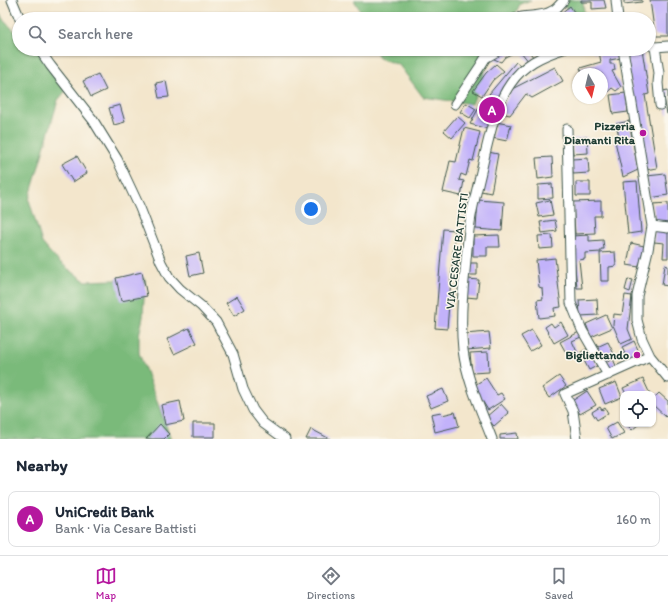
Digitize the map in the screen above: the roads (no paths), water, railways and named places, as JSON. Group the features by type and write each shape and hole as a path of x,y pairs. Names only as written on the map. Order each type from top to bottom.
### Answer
{"street":[{"path":"12,0 17,12"},
{"path":"551,12 564,0"},
{"path":"616,0 617,12"},
{"path":"656,46 668,46"},
{"path":"656,55 664,72 658,82 660,105"},
{"path":"44,56 93,120 116,159 140,208 161,262 169,277 216,322 233,354 243,389 253,410 263,423 285,439"},
{"path":"455,104 486,58 489,56"},
{"name":"VIA CESARE BATTISTI","path":"492,439 470,384 463,350 462,308 470,228 475,195 491,130 501,102 511,83 537,56"},
{"path":"623,56 652,226 636,302 637,320 640,334 650,356 668,378"},
{"path":"567,129 571,303 582,330 608,375"},
{"path":"652,226 668,228"},
{"path":"577,439 574,414 565,394 650,356"}],"place":[{"name":"UniCredit Bank","path":"492,110"},
{"name":"Pizzeria Diamanti Rita","path":"643,133"},
{"name":"Bigliettando","path":"637,355"}]}
